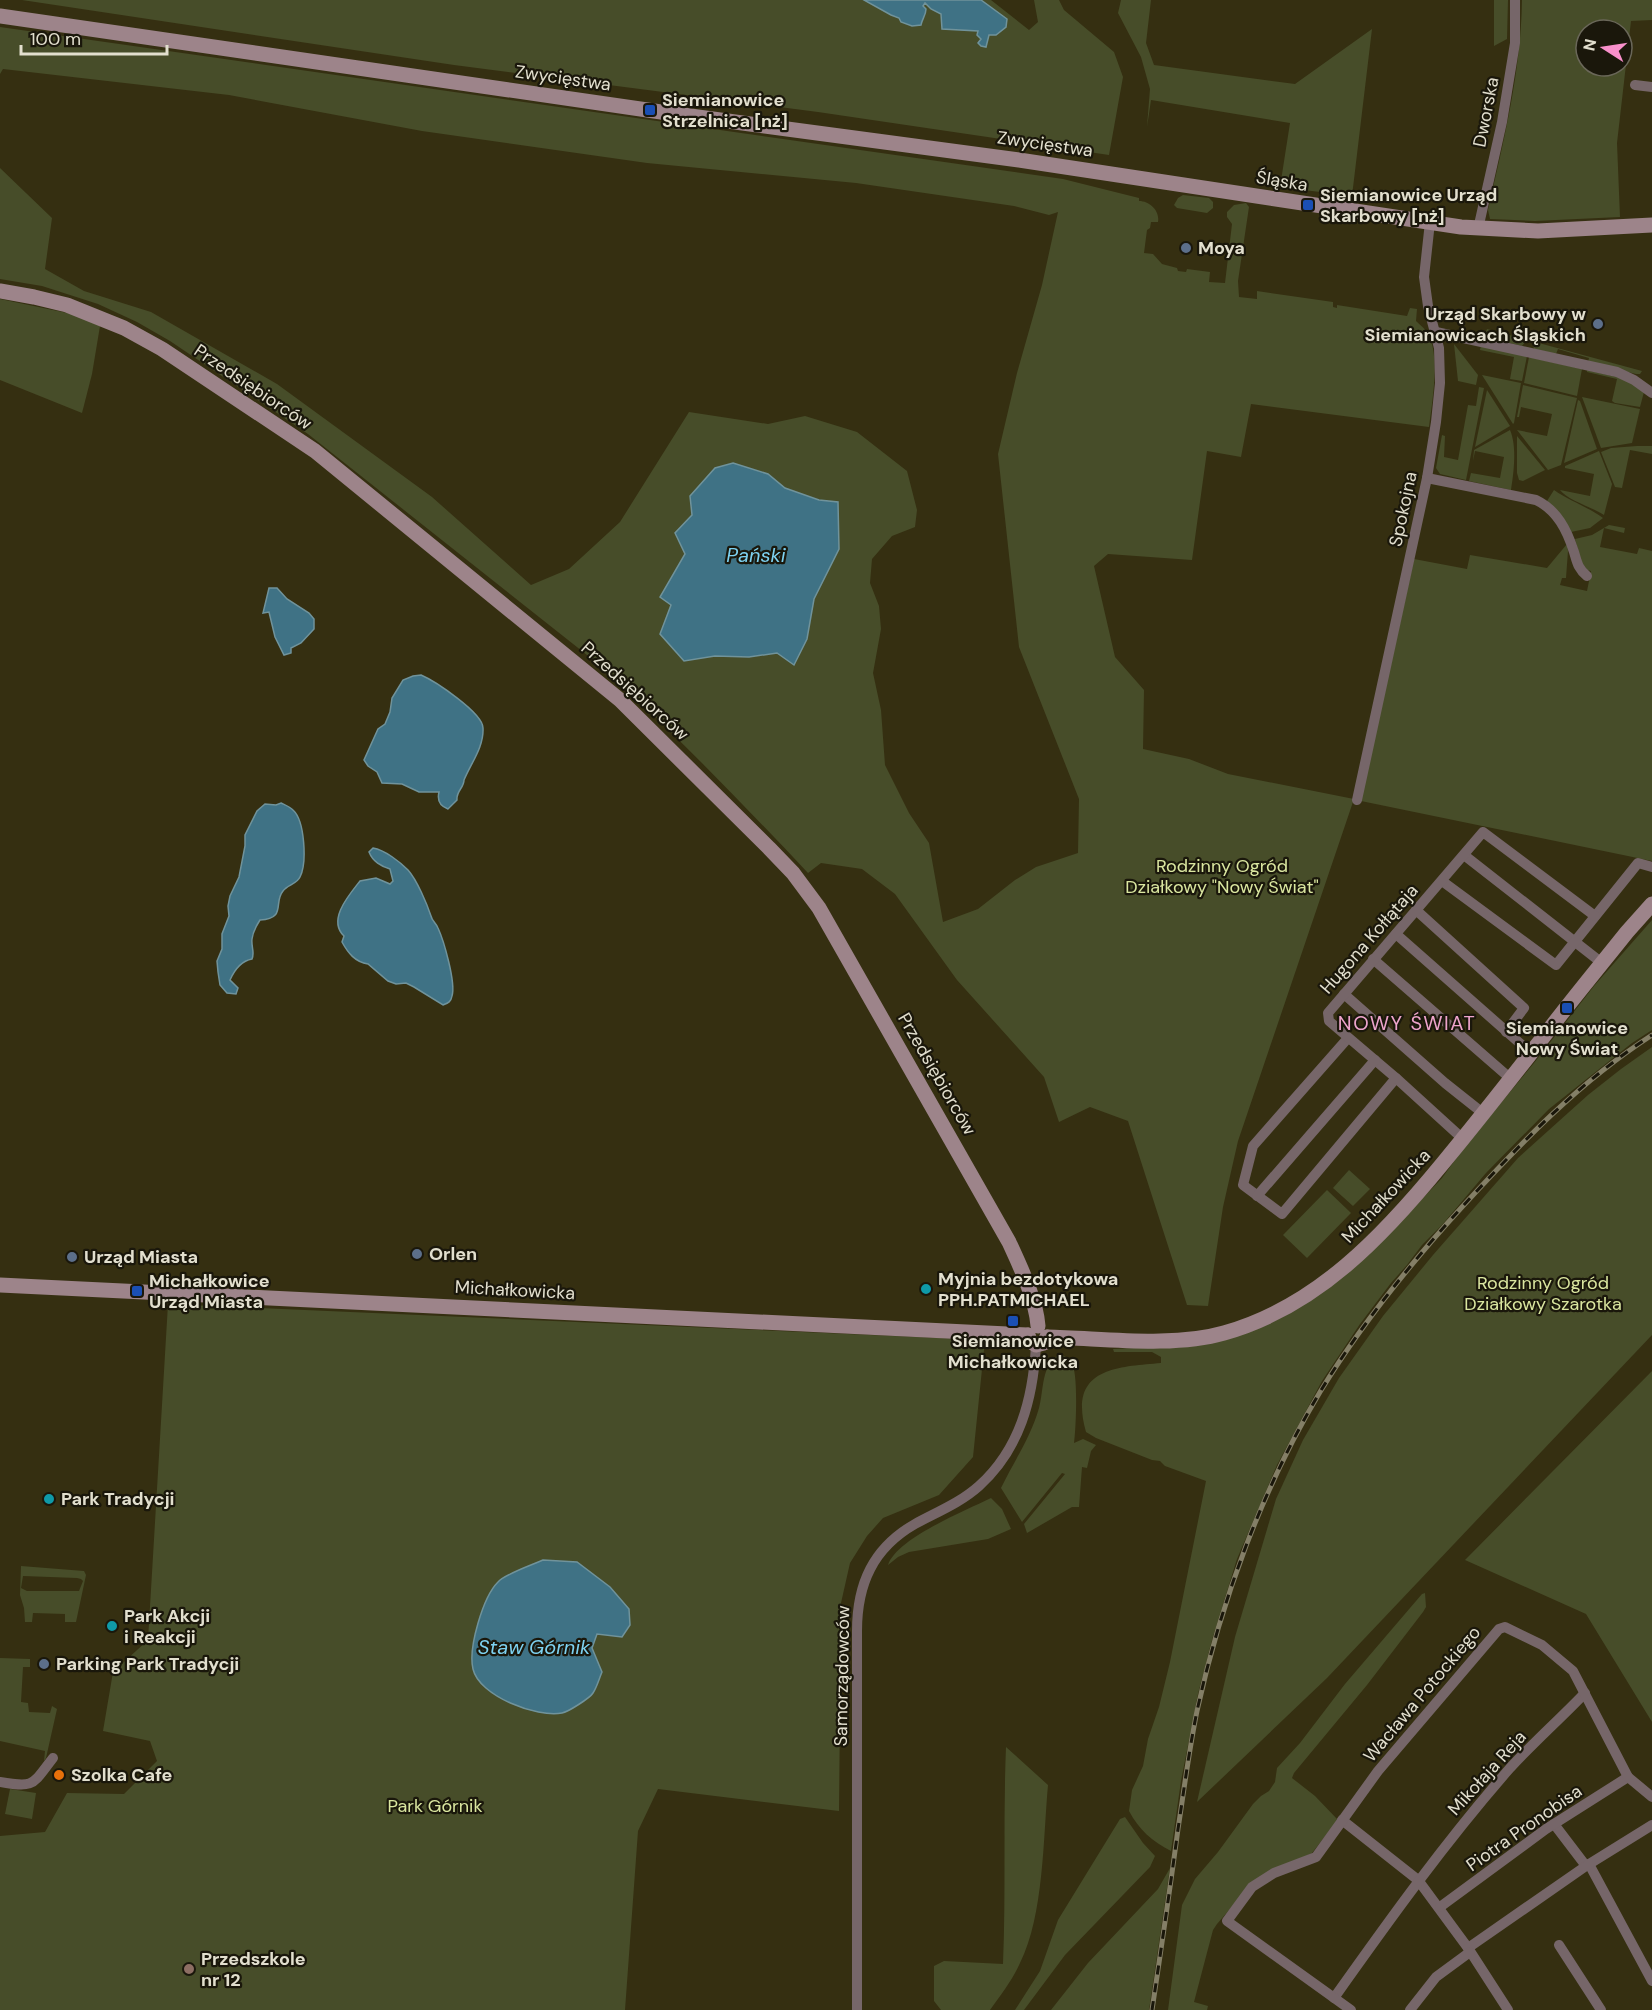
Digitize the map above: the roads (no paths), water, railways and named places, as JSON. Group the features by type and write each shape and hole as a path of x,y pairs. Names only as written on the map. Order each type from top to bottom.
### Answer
{"street":[{"name":"Dworska","path":"1478,229 1502,122 1513,55 1515,0"},
{"name":"Zwycięstwa","path":"0,16 638,109 1121,175"},
{"path":"1635,85 1652,87"},
{"name":"Śląska","path":"1121,175 1478,229 1538,231 1652,225"},
{"name":"Spokojna","path":"1357,800 1427,478 1440,383 1439,348 1428,306 1424,277 1430,222"},
{"name":"Przedsiębiorców","path":"0,291 67,305 124,328 279,426 342,473 620,700 782,860 819,908 1009,1242 1030,1294 1037,1318 1037,1336"},
{"path":"1436,332 1617,372 1634,380 1652,393"},
{"path":"1427,478 1536,500 1546,505 1565,528 1579,568 1587,576"},
{"name":"Hugona Kołłątaja","path":"1463,1139 1348,1038 1327,1018 1328,1013 1483,832 1595,916"},
{"path":"1464,855 1602,963"},
{"path":"1442,881 1556,965 1638,863 1652,867"},
{"name":"Michałkowicka","path":"0,1285 1037,1336 1138,1340 1192,1339 1223,1334 1268,1317 1321,1285 1367,1247 1410,1204 1602,963 1652,904"},
{"path":"1416,910 1524,1008 1506,1032"},
{"path":"1396,933 1530,1053"},
{"path":"1373,958 1511,1079"},
{"path":"1344,994 1445,1083 1484,1113"},
{"path":"1348,1038 1253,1146 1243,1185 1282,1214 1396,1078"},
{"path":"1257,1196 1375,1060"},
{"name":"Samorządowców","path":"857,2010 857,1631 859,1597 871,1566 891,1541 913,1525 948,1508 970,1493 985,1480 1003,1458 1019,1432 1027,1409 1034,1375 1037,1336"},
{"name":"Wacława Potockiego","path":"1334,1998 1227,1921 1252,1887 1274,1873 1316,1857 1378,1771 1499,1629 1505,1627 1542,1645 1573,1671 1628,1777"},
{"name":"Mikołaja Reja","path":"1334,1998 1418,1880 1512,1766 1585,1693"},
{"path":"0,1782 23,1786 30,1784 53,1758"},
{"path":"1628,1777 1652,1797"},
{"name":"Piotra Pronobisa","path":"1440,1908 1554,1824 1628,1777"},
{"path":"1342,1820 1418,1880 1440,1908 1508,2010"},
{"path":"1554,1824 1587,1865 1652,1981"},
{"path":"1410,2010 1436,1977 1469,1950 1587,1865 1652,1826"},
{"path":"1559,1945 1601,2010"},
{"path":"1334,1998 1351,2010"}],"water":[{"path":"864,0 981,0 1007,19 1006,27 996,35 989,35 986,47 978,43 981,39 977,35 978,31 942,29 941,14 925,3 923,6 926,11 921,25 912,26"},
{"name":"Pański","path":"733,463 768,474 785,488 819,500 838,502 839,549 814,599 807,639 794,665 777,653 749,657 715,656 684,661 660,634 671,605 660,597 685,554 675,533 692,515 690,496 715,468"},
{"path":"269,588 277,588 287,599 309,613 314,619 314,629 301,643 291,648 291,653 284,655 275,637 269,612 263,613"},
{"path":"421,675 447,690 467,706 481,722 483,728 479,748 457,800 448,809 440,802 439,792 419,792 402,784 382,783 377,772 364,760 378,729 385,724 392,698 403,680"},
{"path":"281,803 293,810 300,823 304,842 302,871 299,879 287,887 280,896 277,913 268,919 260,920 257,924 252,939 252,959 238,967 230,980 238,988 236,994 227,993 220,985 217,961 222,949 222,934 229,916 230,896 239,877 245,835 257,811 265,804"},
{"path":"373,848 397,860 411,874 437,926 449,962 453,990 451,1000 446,1004 443,1005 406,983 396,984 388,981 368,964 352,956 342,942 344,936 339,930 339,915 346,900 360,881 376,878 390,884 393,881 390,869 378,863 369,852"},
{"name":"Staw Górnik","path":"543,1560 577,1562 610,1587 629,1609 630,1625 622,1637 597,1634 592,1648 602,1672 593,1693 569,1710 551,1714 524,1708 497,1696 478,1679 472,1660 478,1623 492,1589 506,1576"}],"railway":[{"path":"1152,2010 1189,1755 1207,1670 1218,1628 1246,1547 1299,1429 1335,1367 1352,1343 1386,1296 1443,1229 1506,1160 1575,1093 1625,1053 1652,1035"}],"place":[{"name":"Siemianowice Strzelnica [nż]","path":"650,110"},
{"name":"Siemianowice Urząd Skarbowy [nż]","path":"1308,205"},
{"name":"Moya","path":"1186,248"},
{"name":"Urząd Skarbowy w Siemianowicach Śląskich","path":"1598,324"},
{"name":"Siemianowice Nowy Świat","path":"1567,1008"},
{"name":"Orlen","path":"417,1254"},
{"name":"Urząd Miasta","path":"72,1257"},
{"name":"Myjnia bezdotykowa PPH.PATMICHAEL","path":"926,1289"},
{"name":"Michałkowice Urząd Miasta","path":"137,1291"},
{"name":"Siemianowice Michałkowicka","path":"1013,1321"},
{"name":"Park Tradycji","path":"49,1499"},
{"name":"Park Akcji i Reakcji","path":"112,1626"},
{"name":"Parking Park Tradycji","path":"44,1664"},
{"name":"Szolka Cafe","path":"59,1775"},
{"name":"Przedszkole nr 12","path":"189,1969"}],"district":[{"name":"NOWY ŚWIAT","path":"1407,1023"}],"park label":[{"name":"Rodzinny Ogród Działkowy \"Nowy Świat\"","path":"1222,876"},
{"name":"Rodzinny Ogród Działkowy Szarotka","path":"1543,1293"},
{"name":"Park Górnik","path":"435,1806"}]}
